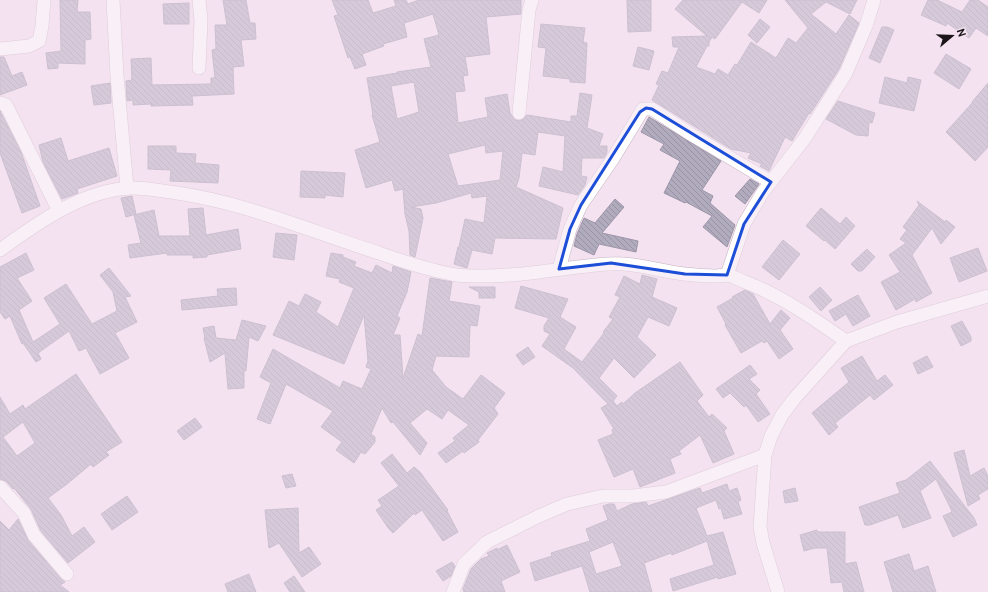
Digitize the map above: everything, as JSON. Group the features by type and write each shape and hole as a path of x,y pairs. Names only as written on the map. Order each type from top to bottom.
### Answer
{"street":[{"path":"0,50 29,46 39,41 44,0"},
{"path":"113,0 117,76 127,188"},
{"path":"199,0 201,20 199,68"},
{"path":"520,113 532,0"},
{"path":"727,275 744,224 763,192 805,138 846,73 866,26 874,0"},
{"path":"0,103 6,105 59,211"},
{"path":"559,269 570,229 581,205 612,160 643,109 652,109 692,135 771,182"},
{"path":"0,250 40,222 85,199 116,189 147,189 206,197 268,214 328,237 419,266 457,275 502,276 611,263 633,265 685,274 715,276 727,275 758,286 778,296 817,320 846,341"},
{"path":"778,592 763,543 760,527 765,454 771,436 782,415 846,341 897,322 988,296"},
{"path":"452,592 464,564 487,542 539,516 567,504 603,496 633,496 666,492 765,454"},
{"path":"0,487 24,514 34,535 67,574"}],"highlighted area":[{"path":"646,108 652,109 771,182 744,224 727,275 685,274 611,263 559,269 570,229 581,205 640,112"}],"building":[{"path":"60,0 78,0 77,12 90,12 91,39 85,40 85,64 58,63 58,68 48,69 46,53 61,51"},
{"path":"223,0 246,0 250,23 255,23 256,39 241,40 244,66 233,67 234,94 192,96 193,105 133,105 133,100 127,101 126,81 132,80 131,59 151,58 152,85 211,84 211,78 215,78 212,50 216,49 215,25 227,25"},
{"path":"332,0 368,0 373,13 396,6 394,0 406,0 408,4 419,0 521,0 521,14 486,17 490,54 465,57 468,75 463,76 465,91 455,92 458,123 488,117 485,98 507,94 510,113 515,120 522,120 527,115 571,122 571,116 577,116 580,93 592,95 587,128 603,134 599,146 607,146 607,152 604,158 582,158 581,176 587,177 585,185 578,195 539,186 543,167 563,172 565,136 538,132 535,155 522,153 519,178 516,187 563,208 556,239 495,238 492,254 472,250 467,268 454,264 465,219 484,223 487,196 472,198 471,193 436,203 411,207 421,209 423,218 415,257 410,255 409,231 405,214 403,189 395,191 392,180 366,188 355,150 380,142 372,115 367,78 431,67 424,39 439,35 433,14 404,23 407,37 383,44 384,46 362,54 366,65 355,69 350,57 348,58 334,16 338,15","holes":["414,82 419,112 397,119 391,86","485,145 486,153 503,151 500,180 458,186 448,154"]},
{"path":"627,0 651,0 651,31 628,32"},
{"path":"683,0 767,0 759,13 742,2 715,39 712,37 709,42 709,46 707,46 696,67 715,74 718,69 728,75 735,64 737,65 751,42 776,58 788,38 796,43 808,28 785,0 857,0 850,14 826,2 811,14 836,34 849,15 859,23 839,69 792,141 785,137 769,171 760,166 762,164 748,158 751,153 731,149 652,100 659,85 656,84 662,71 668,73 679,47 673,47 672,37 707,36 675,9"},
{"path":"928,0 937,0 962,12 970,0 978,0 988,7 988,36 976,28 969,38 947,23 946,26 921,15"},
{"path":"189,3 189,24 164,24 163,4"},
{"path":"760,19 770,27 757,43 748,35"},
{"path":"541,24 585,28 583,42 587,43 585,83 570,82 570,79 543,76 546,48 538,47"},
{"path":"882,27 887,27 894,30 880,63 869,58"},
{"path":"638,47 654,51 649,70 633,66"},
{"path":"946,54 971,69 959,89 934,73"},
{"path":"0,57 4,57 12,76 22,72 27,85 0,95"},
{"path":"885,77 907,83 908,77 921,80 914,111 879,103"},
{"path":"110,83 111,103 94,105 91,86"},
{"path":"988,83 988,147 975,161 946,132"},
{"path":"838,101 875,113 872,123 869,122 868,136 856,135 826,119"},
{"path":"0,111 21,152 40,206 22,213 0,153"},
{"path":"649,117 721,161 702,190 713,196 710,203 735,225 727,247 703,227 712,216 686,202 685,203 664,193 680,161 660,150 664,144 641,132"},
{"path":"61,138 68,161 109,148 117,176 77,189 78,193 62,199 43,162 39,145"},
{"path":"148,146 176,146 176,153 196,154 195,163 219,165 218,183 170,181 171,170 148,169"},
{"path":"301,171 345,173 343,197 325,195 325,198 300,197"},
{"path":"750,179 759,184 745,204 735,196"},
{"path":"132,196 136,214 126,217 121,198"},
{"path":"615,199 624,207 602,233 638,241 636,252 599,244 594,255 574,246 577,234 584,218 595,223"},
{"path":"917,201 945,222 946,220 955,227 941,244 932,228 912,255 932,293 916,302 915,299 896,310 881,282 900,272 889,255 906,243 900,239 907,230 903,227 919,205"},
{"path":"203,208 206,235 238,229 241,249 207,255 207,257 193,258 193,255 167,255 167,253 130,258 128,245 141,243 134,215 154,210 159,236 190,236 188,209"},
{"path":"821,208 840,224 846,217 855,226 835,249 806,226"},
{"path":"276,233 297,235 294,260 273,257"},
{"path":"783,240 800,254 779,280 762,267"},
{"path":"978,248 987,271 959,282 950,258"},
{"path":"867,249 875,257 862,271 858,271 851,264"},
{"path":"26,253 34,270 17,278 32,301 19,310 33,342 60,324 44,298 66,284 92,324 117,311 113,292 100,275 109,268 131,296 125,297 137,322 115,333 129,358 100,374 86,348 79,351 69,331 38,353 41,359 36,362 23,343 22,344 10,316 5,319 0,312 0,267"},
{"path":"331,253 343,255 343,257 356,262 354,266 372,273 376,265 392,273 393,266 411,272 407,292 397,316 400,318 393,335 400,335 403,378 418,334 422,336 430,278 452,282 449,301 480,306 477,326 470,325 469,357 436,356 432,370 446,387 463,399 481,375 505,393 494,408 498,414 478,440 479,442 464,453 463,451 446,463 438,453 455,441 453,438 469,425 448,410 442,419 427,409 410,423 427,443 420,455 393,422 391,423 382,408 371,434 375,437 375,442 365,454 361,452 354,463 336,450 342,442 321,427 333,411 286,384 270,424 257,419 271,383 260,377 273,349 340,388 343,381 362,389 371,369 366,367 368,361 364,315 344,364 273,335 289,301 299,306 305,294 321,302 316,312 338,327 354,288 339,282 340,279 326,276"},
{"path":"642,275 657,279 652,297 677,308 669,326 648,317 637,337 656,355 634,378 614,358 599,378 617,396 613,401 617,406 622,402 623,404 635,393 680,362 703,395 697,401 709,417 712,414 727,428 724,431 734,454 713,463 700,435 679,451 681,454 670,459 675,473 640,487 633,469 614,477 598,440 613,434 612,430 614,429 601,408 608,404 573,368 542,346 550,334 544,331 544,326 549,318 515,308 521,286 568,299 560,317 576,327 564,349 582,362 613,319 609,317 620,297 615,295 624,276 640,284"},
{"path":"469,287 495,287 495,298 479,298 479,292"},
{"path":"820,287 832,300 821,311 809,297"},
{"path":"236,288 237,305 182,310 181,300 218,296 217,289"},
{"path":"745,290 753,294 770,324 781,310 790,318 780,330 793,349 779,359 767,341 764,343 762,341 741,353 725,325 726,324 717,307"},
{"path":"858,295 870,316 853,326 846,314 835,321 829,311"},
{"path":"242,320 266,326 258,341 249,337 246,371 244,370 244,388 228,389 225,353 210,362 203,328 214,326 216,338 236,340"},
{"path":"962,321 971,337 971,341 961,346 951,326"},
{"path":"528,347 535,357 523,365 516,355"},
{"path":"862,356 877,381 885,375 893,385 874,400 870,395 835,423 838,427 829,435 812,413 849,382 841,368"},
{"path":"927,356 933,367 918,374 913,363"},
{"path":"750,365 757,374 749,379 760,390 756,394 770,414 758,422 746,405 744,407 730,393 723,398 716,389"},
{"path":"76,374 122,442 106,452 109,455 93,467 91,464 48,498 61,515 72,536 84,527 95,542 68,563 41,531 31,509 14,488 13,489 6,481 0,479 0,397 10,414 23,405 25,409","holes":["23,422 35,443 17,456 3,437"]},
{"path":"195,418 202,427 184,440 177,431"},
{"path":"964,450 970,476 984,468 988,476 988,489 978,495 980,499 968,506 954,453"},
{"path":"392,454 407,473 414,467 420,472 448,510 447,511 458,532 443,541 422,510 415,515 414,513 393,533 389,529 376,510 382,506 378,500 399,486 381,463"},
{"path":"930,461 974,518 977,525 953,537 943,516 952,512 936,479 920,491 931,518 903,528 898,515 870,525 865,525 859,507 900,493 896,483 906,480"},
{"path":"292,474 296,486 286,488 282,476"},
{"path":"727,484 729,491 737,488 741,500 738,502 742,514 724,519 721,508 719,509 716,500 696,508 707,536 723,532 736,574 718,579 718,577 673,591 670,579 714,565 707,541 672,555 671,553 644,563 652,592 590,592 582,566 535,581 530,563 552,556 551,553 590,541 586,529 608,520 603,506 614,504 617,511 632,504 646,502 648,506 700,488 702,493","holes":["613,542 622,566 596,574 589,552"]},
{"path":"795,488 798,501 785,503 783,491"},
{"path":"127,496 138,512 112,530 101,514"},
{"path":"298,508 299,553 309,547 321,564 302,577 279,543 269,548 265,510"},
{"path":"18,519 28,540 65,582 60,585 69,592 0,592 0,521 9,530"},
{"path":"817,530 818,532 845,532 845,564 856,562 864,592 844,592 842,582 831,583 827,548 815,548 804,551 800,535"},
{"path":"507,545 520,572 501,581 505,592 464,592 463,589 471,569 481,559 489,556 487,553"},
{"path":"909,554 914,571 928,566 936,592 893,592 884,562"},
{"path":"452,562 455,566 451,576 443,581 436,571"},
{"path":"249,574 256,592 228,592 225,584"},
{"path":"294,576 305,592 290,592 284,583"}]}
